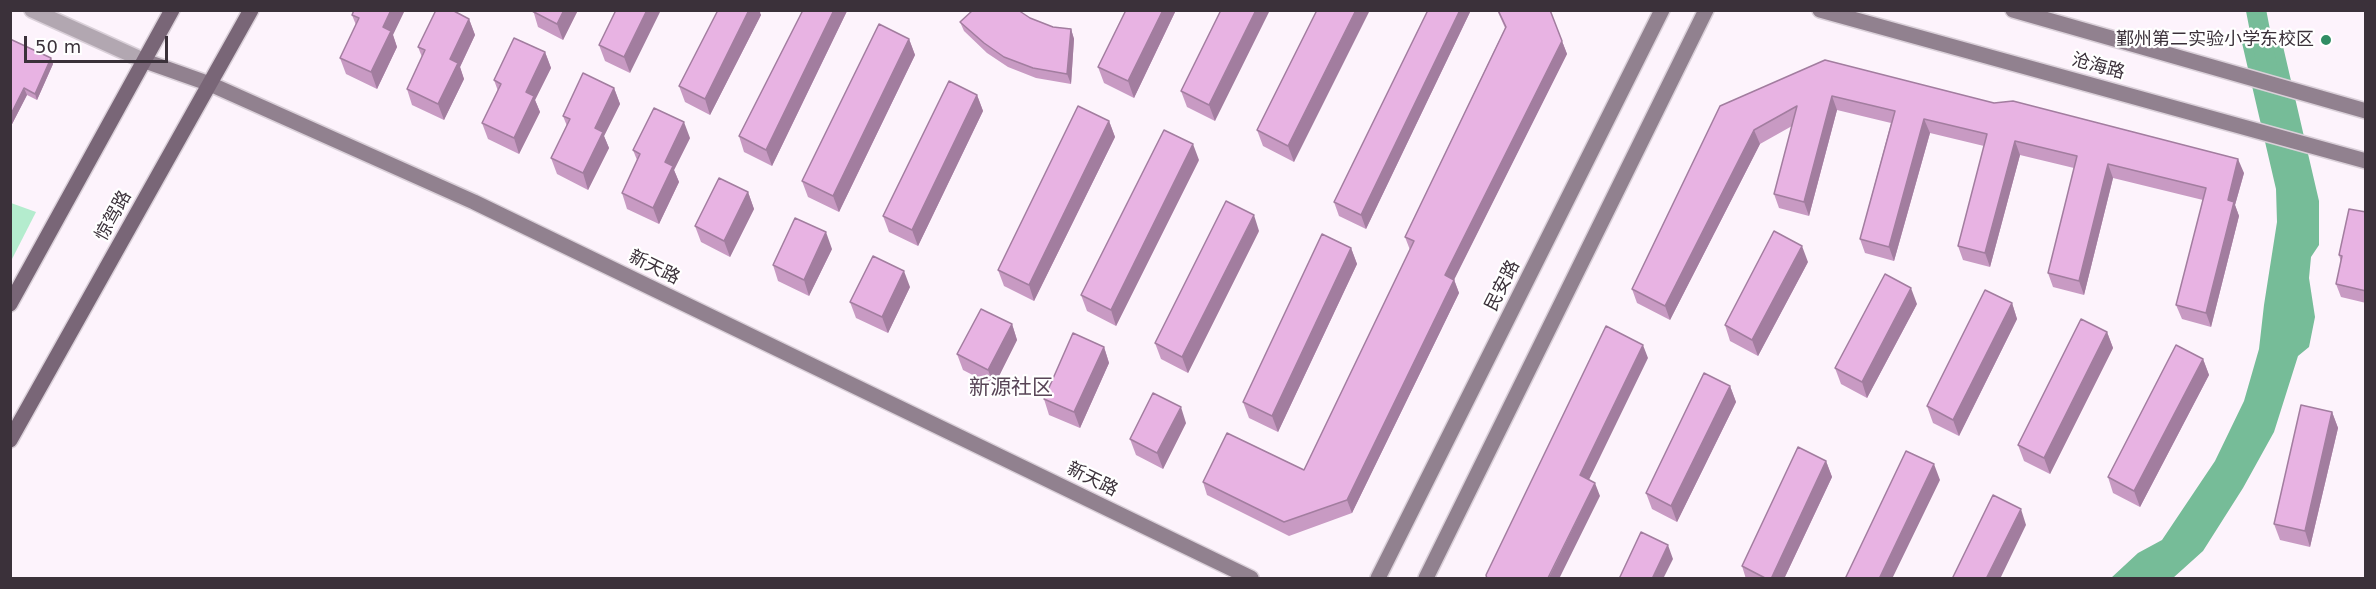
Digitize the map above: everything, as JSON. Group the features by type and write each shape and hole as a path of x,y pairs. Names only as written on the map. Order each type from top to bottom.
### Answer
{"main road":[{"path":"10,304 172,10"},
{"name":"惊驾路","path":"10,440 251,10"},
{"name":"民安路","path":"1378,579 1662,10"},
{"path":"1426,579 1706,10"},
{"name":"沧海路","path":"1820,10 2366,161"},
{"name":"沧海路","path":"2013,10 2366,111"},
{"name":"新天路","path":"145,61 210,84 474,202 1251,579"}],"street":[{"name":"新天路","path":"32,10 145,61"}],"shaded area":[{"path":"2282,42 2319,201 2319,245 2311,257 2309,278 2315,317 2309,347 2298,356 2274,432 2243,488 2203,551 2173,578 2111,578 2138,553 2162,540 2215,461 2244,401 2259,349 2277,222 2276,189 2242,43"},
{"path":"10,204 36,212 11,261"}],"building":[{"path":"354,10 391,10 383,27 391,31 371,72 340,58 359,18 352,15"},
{"path":"436,10 452,10 469,19 450,59 458,63 438,104 407,89 425,50 418,47"},
{"path":"533,10 564,10 557,24"},
{"path":"616,10 647,10 624,57 599,45"},
{"path":"718,10 749,10 705,99 679,86"},
{"path":"803,10 834,10 766,150 739,136"},
{"path":"973,10 1018,10 1030,18 1053,27 1071,29 1067,74 1033,68 1004,57 960,22"},
{"path":"1126,10 1163,10 1128,81 1098,67"},
{"path":"1221,10 1256,10 1209,105 1181,91"},
{"path":"1317,10 1356,10 1288,146 1257,130"},
{"path":"1428,10 1460,10 1361,215 1334,202"},
{"path":"1498,10 1550,10 1562,41 1445,275 1454,280 1347,500 1284,522 1203,482 1227,433 1304,470 1414,241 1405,237 1506,27"},
{"path":"879,24 909,39 833,196 802,181"},
{"path":"514,38 545,52 526,92 534,96 514,138 482,123 501,84 494,80"},
{"path":"10,39 51,58 35,94 24,88 10,116"},
{"path":"1825,60 1994,103 2013,101 2238,159 2228,200 2234,202 2206,313 2176,305 2206,188 2108,164 2079,281 2048,273 2077,156 2015,141 1985,253 1958,246 1987,134 1924,119 1889,247 1860,239 1895,111 1832,96 1804,202 1774,194 1797,106 1754,130 1665,306 1632,289 1720,106"},
{"path":"583,73 614,88 595,128 603,132 583,173 551,158 570,119 563,116"},
{"path":"949,81 977,95 912,230 883,216"},
{"path":"1078,106 1109,121 1029,285 998,270"},
{"path":"654,108 684,122 665,162 673,166 653,208 622,193 640,154 633,150"},
{"path":"1164,130 1193,144 1111,310 1081,295"},
{"path":"719,178 748,192 724,241 695,226"},
{"path":"1226,201 1254,215 1182,357 1155,343"},
{"path":"2349,209 2366,212 2366,291 2336,284 2342,256 2339,255"},
{"path":"795,218 826,232 804,280 773,265"},
{"path":"1774,231 1802,246 1752,340 1725,325"},
{"path":"1322,234 1351,248 1272,416 1243,402"},
{"path":"873,256 904,271 882,317 850,302"},
{"path":"1885,274 1911,288 1862,382 1835,368"},
{"path":"1985,290 2012,303 1953,420 1927,406"},
{"path":"981,309 1012,324 988,370 957,354"},
{"path":"2081,319 2107,332 2044,458 2018,445"},
{"path":"1606,326 1643,345 1580,475 1595,483 1549,579 1487,579 1486,575"},
{"path":"1073,333 1104,347 1074,412 1044,399"},
{"path":"2176,345 2203,359 2134,491 2108,477"},
{"path":"1704,373 1730,386 1671,506 1646,493"},
{"path":"1153,393 1181,407 1157,453 1130,439"},
{"path":"2301,405 2332,412 2305,531 2274,524"},
{"path":"1798,447 1826,461 1771,579 1767,579 1742,566"},
{"path":"1906,451 1934,464 1879,579 1845,579"},
{"path":"1993,495 2021,509 1986,579 1952,579"},
{"path":"1641,532 1668,545 1652,579 1619,579"}],"waterway":[{"path":"2256,10 2267,67"}],"place":[{"name":"鄞州第二实验小学东校区","path":"2326,40"}],"district":[{"name":"新源社区","path":"1011,389"}]}
